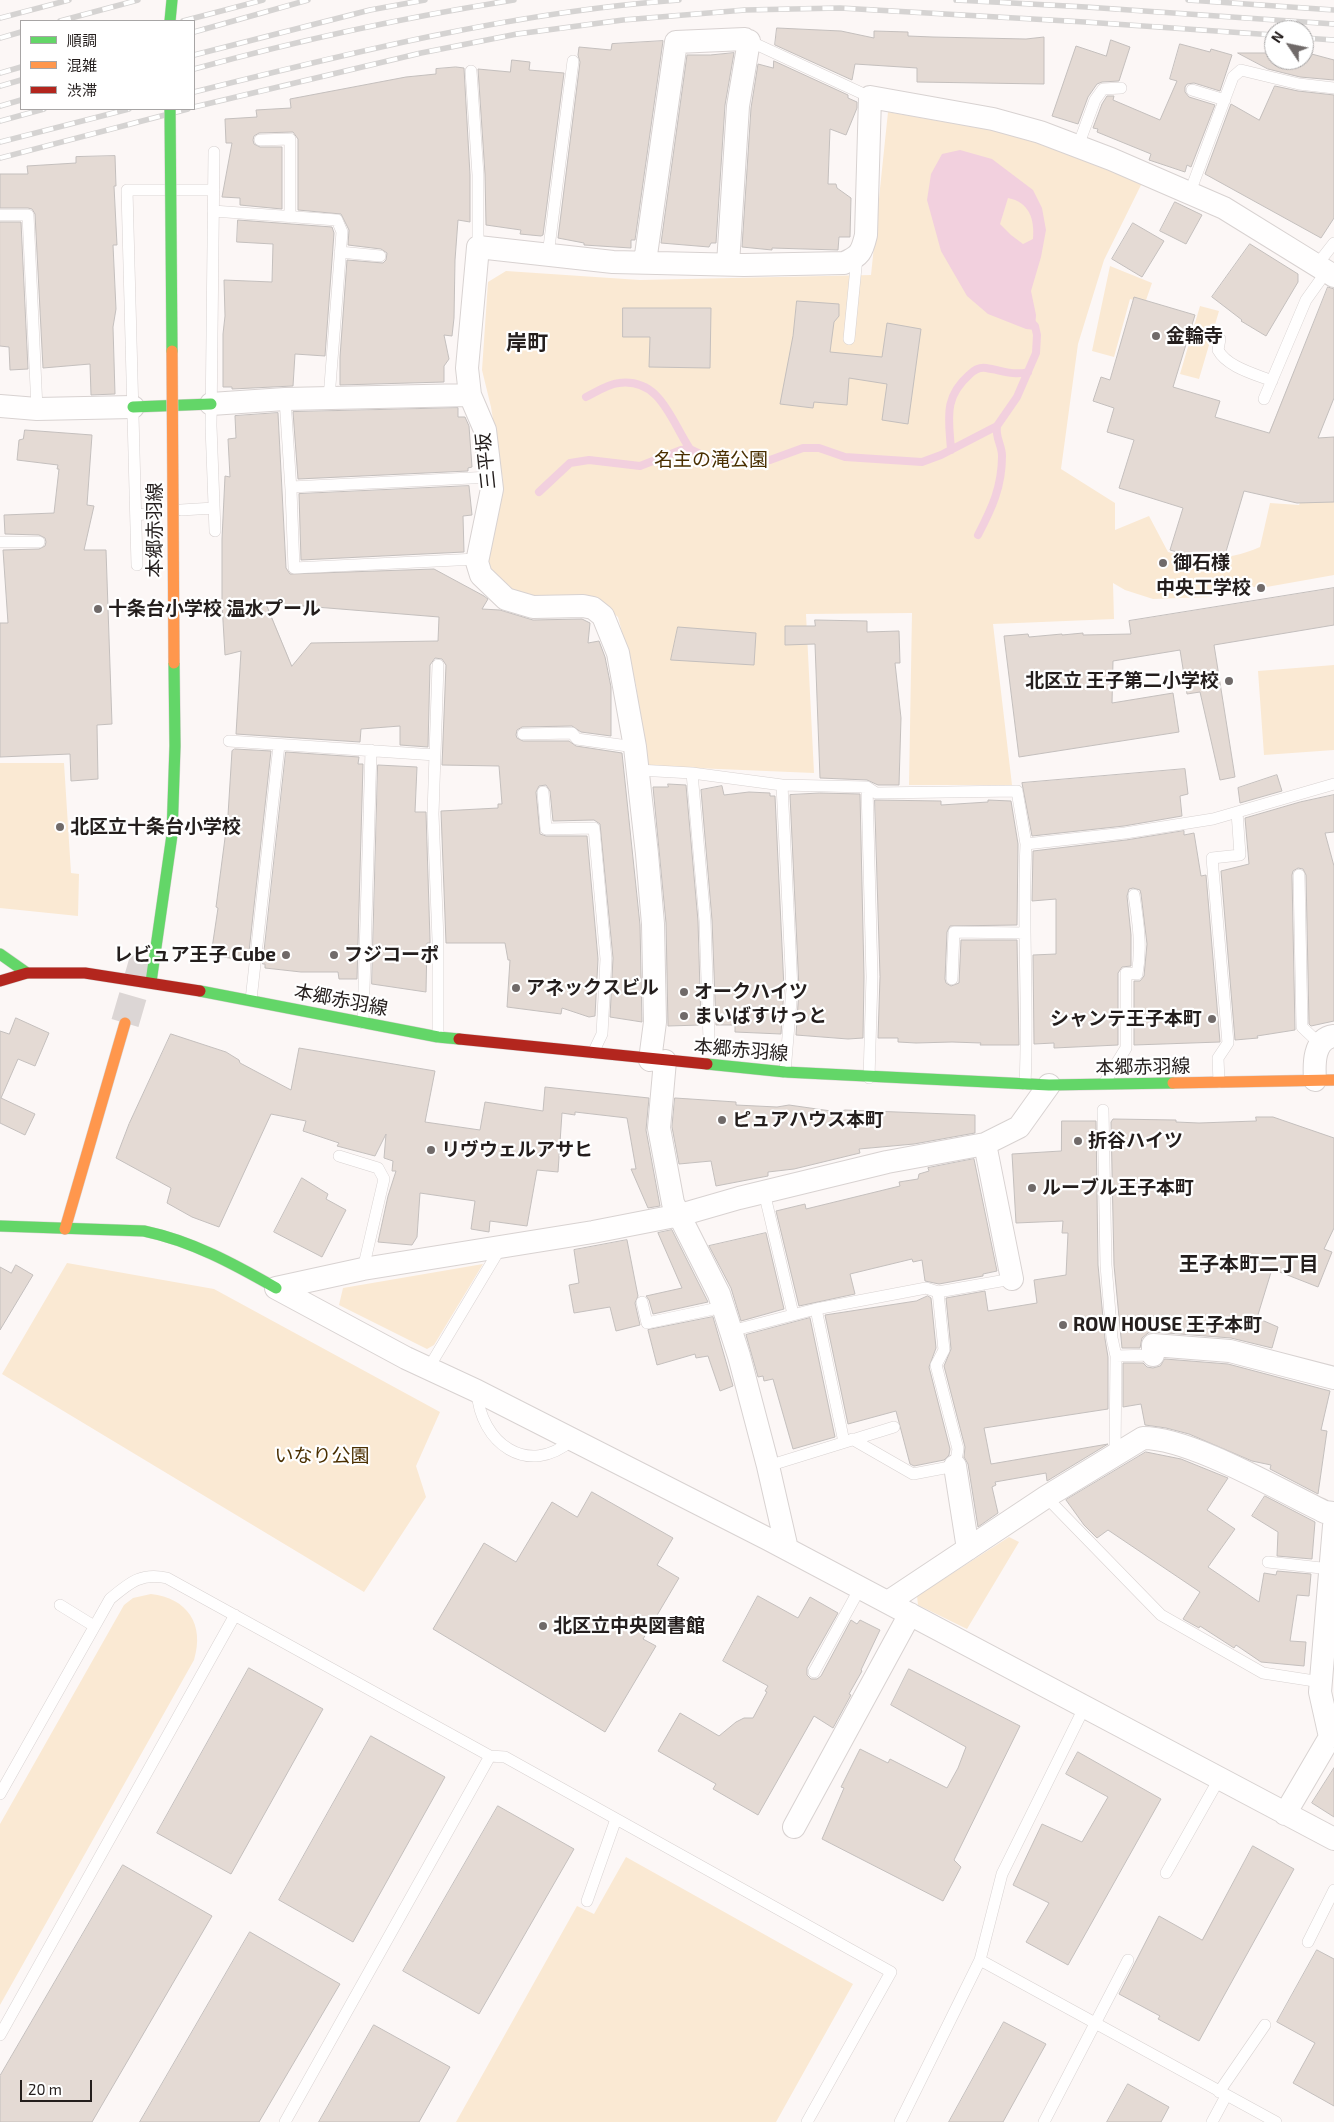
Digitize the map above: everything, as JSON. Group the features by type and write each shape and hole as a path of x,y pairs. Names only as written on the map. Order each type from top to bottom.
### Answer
{"main road":[{"path":"170,20 172,0"},
{"name":"本郷赤羽線","path":"170,110 178,661"},
{"path":"133,406 211,404"},
{"name":"本郷赤羽線","path":"151,982 172,835 181,510 180,406"},
{"path":"0,954 27,973"},
{"name":"本郷赤羽線","path":"0,981 27,973 85,973 151,982 438,1036 592,1054 785,1072 869,1078 1050,1086 1324,1080"},
{"path":"65,1229 125,1024"},
{"path":"0,1226 144,1231 165,1234 188,1243 276,1288"}],"street":[{"path":"645,262 676,42 747,40 738,106 728,264"},
{"path":"478,248 613,262 728,264 844,263 857,257 863,248 866,235 870,97 993,119 1040,132 1078,146 1224,208 1325,271"},
{"name":"三平坂","path":"477,558 492,489 485,430 470,395 466,368 478,248"},
{"path":"211,404 285,399 470,395"},
{"path":"0,406 37,409 133,406"},
{"path":"477,558 481,575 506,599 533,607 583,606 593,608 603,616 618,653 638,770 653,924 659,1128 673,1203 719,1294 732,1331 768,1466 787,1549"},
{"path":"1324,1080 1314,1062 1327,1040"},
{"path":"276,1288 363,1269 501,1247 680,1214 887,1162 984,1144 1019,1127 1050,1086"},
{"path":"984,1144 1012,1279"},
{"path":"276,1288 428,1369 477,1391 787,1549 1334,1839"},
{"path":"1153,1355 1153,1345 1230,1351 1334,1378"},
{"path":"888,1602 1046,1497 1142,1438 1154,1438 1199,1452 1325,1512 1334,1514"},
{"path":"955,1466 968,1549"},
{"path":"1285,1814 1332,1735 1324,1717 1320,1692 1334,1526"},
{"path":"794,1827 910,1614"}],"lane":[{"path":"747,40 870,97"},
{"path":"548,255 573,60"},
{"path":"1190,192 1234,77 1241,70 1299,84 1334,88"},
{"path":"471,71 478,175 478,248"},
{"path":"1078,146 1096,100 1103,89 1121,88"},
{"path":"1192,90 1225,100"},
{"path":"260,140 290,140 290,217"},
{"path":"214,152 211,404 215,531"},
{"path":"137,565 127,190 214,190"},
{"path":"213,211 337,220 342,232 329,398"},
{"path":"0,215 28,215 37,409"},
{"path":"1264,399 1306,300 1325,271 1334,243"},
{"path":"340,252 380,256"},
{"path":"849,339 857,257"},
{"path":"1220,339 1218,350 1222,357 1272,381"},
{"path":"285,399 294,568 477,558"},
{"path":"291,486 491,477"},
{"path":"181,510 214,508"},
{"path":"136,515 153,513"},
{"path":"0,541 39,542"},
{"path":"438,665 433,814 438,940 438,1036"},
{"path":"523,734 572,733 577,738 635,746"},
{"path":"229,741 435,755"},
{"path":"251,1000 279,744"},
{"path":"363,1023 371,750"},
{"path":"638,770 692,773 782,785 866,787 876,793 1017,791 1026,844 1024,890 1025,1084"},
{"path":"692,773 705,921 709,1040"},
{"path":"1026,844 1125,833 1213,819 1334,784"},
{"path":"782,785 792,989 785,1072"},
{"path":"866,787 872,977 869,1078"},
{"path":"542,792 546,829 594,828 606,959 602,1034 592,1054"},
{"path":"1219,1083 1218,1058 1228,1043 1212,858 1240,854 1237,812"},
{"path":"1299,875 1302,1027 1327,1040"},
{"path":"1104,1085 1126,1048 1126,973 1137,974 1140,962 1138,920 1134,895"},
{"path":"952,979 954,932 1025,934"},
{"path":"1103,1110 1106,1265 1112,1338 1116,1356 1115,1455"},
{"path":"339,1156 378,1168 384,1179 363,1269"},
{"path":"764,1192 793,1314"},
{"path":"428,1369 501,1247"},
{"path":"732,1331 793,1314 926,1288 938,1292 1012,1279"},
{"path":"816,1309 848,1440 913,1474 955,1466 958,1449 936,1365 944,1350 938,1292"},
{"path":"642,1302 647,1324 723,1307"},
{"path":"1116,1356 1153,1355"},
{"path":"477,1391 481,1416 486,1428 495,1439 513,1452 523,1455 551,1452 572,1440"},
{"path":"768,1466 894,1427"},
{"path":"1046,1497 1160,1615 1263,1673 1321,1682"},
{"path":"1268,1562 1330,1569"},
{"path":"0,1794 110,1599 140,1577 156,1576 167,1578 490,1756 505,1757 890,1972 807,2122"},
{"path":"814,1672 860,1588"},
{"path":"60,1606 94,1626"},
{"path":"0,2035 235,1616"},
{"path":"900,2122 980,1960 1002,1874 1084,1708"},
{"path":"285,2122 490,1756"},
{"path":"1166,1873 1219,1779"},
{"path":"587,1901 616,1819"},
{"path":"1308,1942 1334,1890"},
{"path":"980,1960 1276,2122"},
{"path":"1044,2122 1128,1960"},
{"path":"1212,2122 1223,2094 1265,2025"}],"green space":[{"name":"名主の滝公園","path":"888,112 1013,134 1142,183 1104,260 1078,344 1061,469 1115,503 1115,530 1149,516 1168,552 1203,558 1237,555 1260,547 1270,503 1299,505 1312,480 1334,489 1334,575 1261,588 1228,583 1209,597 1153,599 1125,590 1113,583 1114,619 993,624 1012,785 909,785 912,613 806,614 814,773 647,766 636,685 618,617 592,597 531,599 506,586 484,561 497,513 503,480 491,407 482,370 488,282 506,271 640,280 871,275"},
{"path":"1110,266 1152,283 1145,303 1130,299 1114,357 1092,351"},
{"path":"1200,306 1219,311 1199,379 1180,374"},
{"path":"1334,665 1334,750 1264,755 1258,671"},
{"path":"0,763 64,763 71,873 79,874 78,916 0,908"},
{"name":"いなり公園","path":"67,1263 214,1289 440,1412 416,1466 426,1497 364,1592 2,1374"},
{"path":"483,1264 434,1345 427,1349 339,1305 343,1288"},
{"path":"1009,1537 1019,1542 967,1629 918,1605 917,1596"},
{"path":"151,1594 174,1601 190,1615 195,1624 197,1635 194,1660 0,2005 0,1824 124,1605 133,1598"},
{"path":"626,1857 853,1984 776,2122 456,2122 577,1906 594,1914"}],"shaded area":[{"path":"960,150 992,159 1033,190 1042,208 1046,230 1041,257 1031,291 1036,315 1035,330 1026,329 988,314 967,296 941,251 927,200 931,174 942,154","holes":["1008,198 1026,207 1032,218 1033,239 1023,244 1000,224"]}],"building":[{"path":"777,28 841,31 874,38 874,31 908,32 908,36 933,37 1026,39 1044,37 1044,84 917,82 917,68 855,64 852,80 775,45"},
{"path":"1111,40 1130,47 1119,81 1097,84 1088,97 1078,124 1052,116 1076,46 1106,56"},
{"path":"663,41 635,240 631,240 631,248 584,245 584,243 558,238 580,62 578,55 579,47 611,50 612,44"},
{"path":"1180,44 1210,52 1211,49 1232,55 1220,91 1194,83 1187,84 1185,87 1185,92 1189,97 1215,105 1191,167 1187,165 1185,172 1149,160 1151,154 1097,132 1098,129 1093,128 1107,96 1114,96 1113,100 1160,120 1177,81 1170,79"},
{"path":"734,53 725,105 716,243 711,243 709,247 661,243 687,55"},
{"path":"1238,53 1264,53 1264,67"},
{"path":"1314,55 1334,60 1334,80 1300,77 1272,70 1314,70"},
{"path":"512,60 530,62 529,70 564,73 543,235 541,236 520,234 521,230 486,225 485,174 478,69 510,72"},
{"path":"774,61 848,95 848,98 857,102 857,108 846,135 830,129 828,184 836,184 837,188 851,198 850,237 839,237 838,250 772,248 772,250 742,247 751,108 758,64 773,68"},
{"path":"464,68 470,175 470,222 458,220 454,318 452,336 444,335 449,359 444,366 444,382 340,385 340,357 347,260 383,263 386,260 387,253 381,249 348,245 349,230 341,214 298,210 298,139 293,132 259,133 254,136 253,140 254,144 260,147 282,147 282,209 240,205 240,198 222,197 232,143 226,143 225,119 257,117 256,110 291,108 290,99 406,77 436,74 436,69"},
{"path":"1275,86 1334,95 1334,218 1321,238 1205,174 1231,104 1259,120"},
{"path":"115,156 116,186 114,186 117,245 113,245 116,309 113,327 115,394 91,395 90,364 43,368 35,214 32,209 28,208 0,208 0,174 28,174 27,166 76,163 76,157"},
{"path":"1175,202 1202,215 1186,244 1160,231"},
{"path":"238,220 332,227 334,233 325,356 295,354 293,386 232,389 232,387 223,387 224,280 272,282 273,244 237,242"},
{"path":"0,222 21,222 28,369 10,370 9,347 0,346"},
{"path":"1133,223 1164,241 1142,277 1112,259"},
{"path":"1250,244 1298,274 1298,282 1266,336 1241,321 1212,297"},
{"path":"1328,287 1334,289 1334,398 1318,438 1334,437 1334,502 1297,503 1244,491 1222,565 1170,550 1183,508 1119,488 1134,440 1107,432 1114,408 1093,401 1101,377 1110,380 1134,297 1195,315 1173,387 1220,401 1215,417 1269,433"},
{"path":"797,301 839,304 839,316 834,322 830,352 882,357 887,323 921,329 908,424 882,420 887,384 849,378 847,405 814,402 813,408 780,404 793,336"},
{"path":"623,308 711,308 710,368 649,367 650,337 623,337"},
{"path":"458,408 458,417 465,417 469,426 472,467 468,468 468,471 298,479 293,412"},
{"path":"278,413 286,568 290,574 434,569 488,599 482,609 500,610 533,620 582,619 590,623 588,643 599,641 605,657 611,687 611,736 581,732 572,726 522,727 517,730 516,735 517,738 523,741 569,741 576,746 622,753 640,925 642,1022 610,1017 613,958 600,824 594,820 553,821 550,791 546,785 539,786 536,792 540,834 546,836 587,836 598,959 595,1016 589,1017 562,1008 561,1014 507,1007 510,960 508,960 505,943 446,943 441,811 498,808 498,804 502,804 499,766 442,765 446,665 442,659 435,658 430,665 428,747 400,745 400,726 361,729 360,742 236,734 241,651 225,655 222,604 222,539 225,476 230,477 228,439 236,438 235,416","holes":["266,603 439,617 438,641 311,643 292,666"]},
{"path":"25,430 92,435 87,505 94,506 84,550 106,550 112,724 97,725 98,779 71,781 70,754 0,757 0,623 8,623 3,550 39,549 45,546 46,542 45,538 39,535 5,534 4,515 54,513 59,469 57,469 58,465 17,460 19,440 23,439"},
{"path":"469,486 472,515 463,516 464,552 301,560 299,494"},
{"path":"1334,588 1334,625 1214,645 1235,777 1220,780 1200,692 1187,694 1180,650 1113,661 1112,703 1173,693 1179,732 1019,757 1004,636 1028,634 1029,637 1083,633 1083,635 1131,634 1129,621"},
{"path":"815,620 867,621 867,632 899,631 900,663 895,663 901,718 899,785 878,785 867,780 820,778 815,644 785,645 785,626 815,626"},
{"path":"678,627 756,633 754,665 671,660"},
{"path":"235,749 271,751 248,961 211,955 228,815 232,751"},
{"path":"286,752 359,757 358,764 363,764 357,979 339,979 338,972 301,972 265,968 265,964 263,964"},
{"path":"378,765 417,767 415,812 426,812 430,943 427,943 426,992 372,984"},
{"path":"1185,769 1188,794 1180,796 1182,816 1124,826 1032,836 1022,783"},
{"path":"1277,775 1282,791 1240,803 1238,788"},
{"path":"668,784 686,785 698,921 701,1025 668,1026 666,923 653,787 668,787"},
{"path":"722,786 724,795 749,792 770,793 770,796 775,796 784,989 781,1034 735,1032 735,1025 716,1025 712,920 701,790"},
{"path":"820,793 860,794 864,977 863,1038 848,1039 796,1035 799,989 790,795"},
{"path":"1334,795 1334,832 1325,833 1334,866 1334,1021 1311,1026 1309,1024 1306,875 1303,869 1298,868 1293,871 1292,875 1295,1030 1257,1036 1258,1038 1235,1040 1221,871 1249,864 1245,818 1300,802"},
{"path":"875,800 941,801 941,805 988,802 988,800 1011,801 1018,844 1017,925 950,926 947,932 945,979 946,983 951,986 959,983 961,940 1017,940 1019,1045 980,1045 981,1043 952,1042 916,1043 898,1042 898,1038 878,1038 880,977"},
{"path":"1184,831 1184,835 1194,833 1201,876 1206,875 1220,1042 1134,1045 1134,981 1140,981 1144,976 1147,944 1140,890 1133,888 1129,889 1127,896 1131,935 1131,966 1122,967 1118,973 1118,1045 1054,1048 1054,1043 1034,1044 1033,955 1056,954 1056,899 1032,901 1033,851"},
{"path":"16,1018 49,1033 35,1066 18,1059 1,1098 35,1114 25,1135 0,1123 0,1031 9,1034"},
{"path":"171,1034 226,1052 239,1060 240,1063 291,1090 299,1048 435,1071 425,1122 480,1130 485,1102 543,1111 545,1087 649,1098 646,1130 660,1206 648,1208 631,1169 636,1169 627,1118 575,1112 575,1115 562,1113 558,1172 537,1170 527,1226 490,1221 489,1232 471,1229 475,1201 420,1193 417,1237 412,1245 378,1242 388,1196 396,1171 392,1171 393,1161 384,1158 386,1134 375,1156 337,1146 339,1143 303,1131 306,1121 271,1114 219,1227 192,1217 167,1203 171,1188 116,1158 129,1124"},
{"path":"675,1098 736,1102 736,1105 777,1107 789,1105 838,1112 845,1110 975,1115 975,1133 914,1144 859,1149 860,1153 794,1169 768,1172 768,1176 716,1186 711,1161 679,1164 672,1127"},
{"path":"1256,1117 1273,1117 1334,1138 1334,1228 1324,1249 1332,1252 1318,1287 1272,1269 1257,1318 1278,1327 1272,1348 1231,1338 1154,1332 1148,1333 1142,1338 1140,1348 1122,1348 1114,1265 1111,1122 1113,1119 1176,1120 1176,1122 1199,1123 1256,1121"},
{"path":"1062,1121 1096,1121 1098,1265 1108,1357 1108,1409 984,1428 991,1464 1108,1444 1047,1481 1046,1473 995,1482 996,1485 992,1487 998,1513 978,1527 968,1464 964,1457 965,1447 944,1366 951,1349 946,1298 985,1291 988,1311 1037,1303 1034,1280 1066,1275 1068,1233 1062,1233 1063,1221 1016,1223 1012,1154 1061,1151"},
{"path":"974,1159 997,1271 983,1274 983,1276 939,1284 925,1281 922,1260 913,1262 912,1259 850,1274 855,1294 799,1306 776,1211 805,1204 806,1209 900,1186 899,1182 918,1179 919,1174 929,1171 928,1168"},
{"path":"302,1178 328,1194 326,1199 346,1210 322,1257 274,1232"},
{"path":"672,1230 708,1302 653,1314 646,1296 682,1288 658,1233"},
{"path":"766,1233 784,1309 741,1321 731,1288 709,1246"},
{"path":"627,1240 638,1296 635,1303 640,1325 616,1331 610,1307 574,1313 569,1285 579,1283 574,1250"},
{"path":"16,1265 33,1275 0,1330 0,1267 11,1273"},
{"path":"928,1296 931,1298 936,1348 929,1367 950,1449 949,1455 944,1460 914,1466 910,1464 896,1411 848,1424 825,1315 916,1301"},
{"path":"713,1317 733,1386 720,1391 708,1356 696,1358 695,1354 657,1365 648,1330"},
{"path":"810,1318 835,1437 793,1449 773,1379 764,1381 763,1376 758,1377 746,1335"},
{"path":"1165,1359 1228,1364 1330,1391 1321,1430 1327,1431 1318,1494 1270,1469 1271,1465 1252,1461 1189,1434 1145,1425 1141,1404 1123,1407 1123,1363 1143,1363 1147,1367 1153,1368 1160,1366"},
{"path":"1146,1452 1181,1459 1228,1478 1207,1510 1235,1529 1208,1567 1259,1602 1264,1573 1276,1575 1277,1571 1311,1574 1309,1596 1297,1595 1290,1641 1306,1642 1304,1666 1261,1662 1236,1645 1234,1648 1200,1626 1199,1628 1183,1619 1200,1592 1108,1530 1097,1538 1084,1525 1066,1500"},
{"path":"592,1492 673,1538 657,1565 679,1578 643,1639 656,1646 605,1732 433,1629 484,1543 516,1562 552,1502 577,1517"},
{"path":"1265,1496 1315,1522 1312,1559 1277,1556 1278,1532 1252,1516"},
{"path":"758,1596 798,1618 810,1597 838,1613 807,1668 807,1675 811,1679 817,1679 821,1676 851,1620 857,1624 860,1620 880,1630 862,1671 849,1694 851,1695 833,1728 814,1716 758,1815 713,1789 716,1784 658,1751 680,1713 719,1736 736,1722 744,1718 753,1718 767,1692 765,1691 768,1686 723,1661"},
{"path":"249,1668 323,1709 231,1874 157,1833"},
{"path":"909,1669 1020,1726 954,1860 961,1867 943,1901 822,1839 844,1788 841,1787 860,1749 888,1763 890,1759 947,1788 958,1768 966,1747 891,1705"},
{"path":"371,1736 445,1777 353,1942 279,1900"},
{"path":"1078,1752 1161,1799 1068,1965 1026,1942 1049,1903 1013,1885 1042,1824 1082,1842 1108,1797 1066,1774"},
{"path":"1334,1768 1334,1817 1312,1803"},
{"path":"498,1806 574,1849 479,2014 403,1971"},
{"path":"1253,1846 1294,1869 1199,2041 1158,2019 1160,2016 1119,1994 1159,1916 1202,1940"},
{"path":"123,1865 212,1916 92,2122 0,2122 0,2076"},
{"path":"250,1932 340,1984 259,2122 140,2122"},
{"path":"1317,1950 1334,1959 1334,2106 1293,2083 1315,2043 1277,2022"},
{"path":"1004,2022 1046,2044 1003,2122 949,2122"},
{"path":"374,2025 450,2067 419,2122 319,2122"},
{"path":"1128,2084 1169,2107 1161,2122 1107,2122"}],"waterway":[{"path":"539,492 570,463 589,460 640,466 681,450 690,449 715,461 741,463 770,460 803,448 819,448 845,457 922,462 941,455 997,426 1017,397 1036,353 1037,335 1035,326 1030,321"},
{"path":"951,450 949,419 951,401 955,392 969,375 977,369 983,368 1012,373 1028,372"},
{"path":"586,397 602,388 619,383 633,383 645,387 655,394 663,404 690,449"},
{"path":"978,535 992,506 1002,467 997,426"}],"tunnel":[{"path":"125,1023 144,958"}],"railway":[{"path":"0,18 69,0"},
{"path":"64,20 138,0"},
{"path":"187,20 263,0"},
{"path":"195,32 308,0"},
{"path":"195,55 370,10 425,0"},
{"path":"195,69 353,30 514,0"},
{"path":"195,92 374,48 495,24 617,6 679,0"},
{"path":"956,0 1334,24"},
{"path":"1188,0 1334,10"},
{"path":"195,107 421,53 517,34 623,20 745,10 840,8 1264,34"},
{"path":"0,38 20,32"},
{"path":"1314,39 1334,40"},
{"path":"0,73 20,67"},
{"path":"0,86 20,80"},
{"path":"0,106 20,100"},
{"path":"0,121 40,110"},
{"path":"0,142 125,110"},
{"path":"0,158 184,110"}],"traffic: fast":[{"path":"170,20 172,0"},
{"path":"170,110 172,351"},
{"path":"133,407 211,404"},
{"path":"151,982 172,835 175,746 174,663"},
{"path":"0,954 27,973"},
{"path":"200,991 438,1037 459,1039"},
{"path":"707,1064 785,1072 1049,1085 1173,1083"},
{"path":"0,1226 144,1231 162,1235 196,1247 276,1288"}],"traffic: slow":[{"path":"172,351 174,663"},
{"path":"65,1229 125,1023"},
{"path":"1173,1083 1334,1080"}],"traffic: jam":[{"path":"0,981 27,973 85,973 200,991"},
{"path":"459,1039 707,1064"}],"place":[{"name":"金輪寺","path":"1156,336"},
{"name":"御石様","path":"1163,563"},
{"name":"中央工学校","path":"1261,588"},
{"name":"十条台小学校 温水プール","path":"98,609"},
{"name":"北区立 王子第二小学校","path":"1229,681"},
{"name":"北区立十条台小学校","path":"60,827"},
{"name":"レビュア王子 Cube","path":"286,955"},
{"name":"フジコーポ","path":"334,955"},
{"name":"アネックスビル","path":"516,988"},
{"name":"オークハイツ","path":"684,992"},
{"name":"まいばすけっと","path":"684,1016"},
{"name":"シャンテ王子本町","path":"1212,1019"},
{"name":"ピュアハウス本町","path":"722,1120"},
{"name":"折谷ハイツ","path":"1078,1141"},
{"name":"リヴウェルアサヒ","path":"431,1150"},
{"name":"ルーブル王子本町","path":"1032,1188"},
{"name":"ROW HOUSE 王子本町","path":"1063,1325"},
{"name":"北区立中央図書館","path":"543,1626"}],"district":[{"name":"岸町","path":"527,343"},
{"name":"王子本町二丁目","path":"1249,1264"}]}
